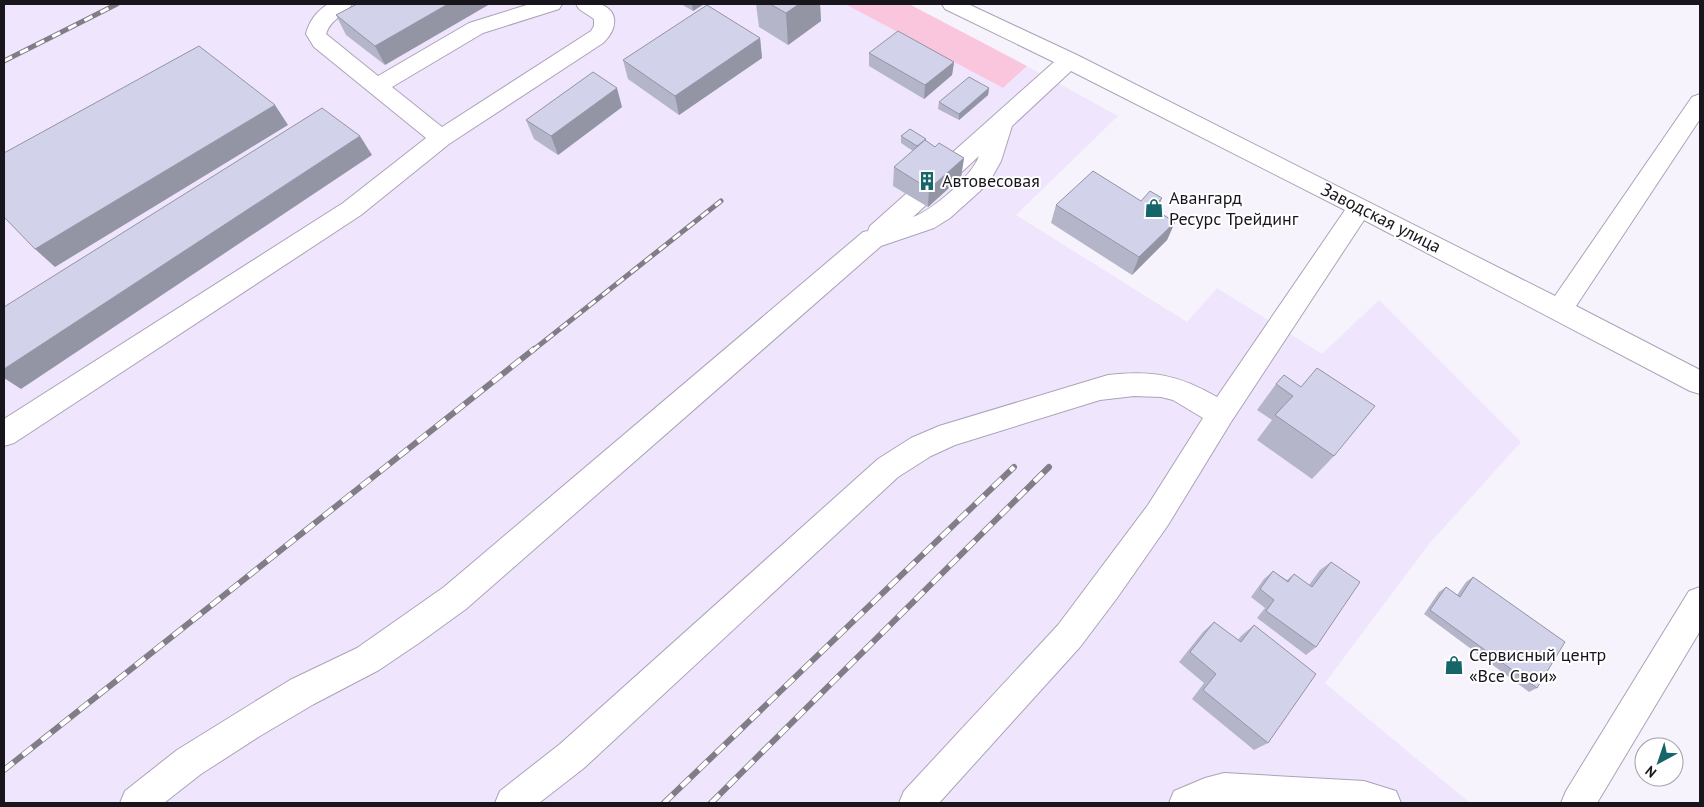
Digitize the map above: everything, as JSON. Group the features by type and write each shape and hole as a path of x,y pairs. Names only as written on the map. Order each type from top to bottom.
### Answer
{"street":[{"path":"342,4 325,16 318,25 316,34 321,42 441,138"},
{"path":"376,87 476,28 552,4"},
{"path":"4,434 352,209 441,138 596,38 603,32 606,25 604,16 586,4"},
{"name":"Заводская улица","path":"952,4 1069,60 1360,207 1700,383"},
{"path":"137,803 189,762 302,692 368,659 455,598 872,239 925,222 941,212 983,173 1002,122 1069,60"},
{"path":"1559,310 1700,102"},
{"path":"916,803 1069,636 1158,515 1221,414 1360,207"},
{"path":"512,803 572,756 888,468 921,447 949,435 1100,388 1125,384 1169,386 1221,414"},
{"path":"1578,803 1700,602"},
{"path":"1186,803 1224,790 1246,790 1364,798 1384,803"}],"shaded area":[{"path":"4,4 845,4 1003,88 1027,66 1118,116 1016,215 1187,322 1217,288 1322,354 1379,300 1521,442 1429,544 1325,683 1470,803 4,803"},
{"path":"845,4 909,4 1027,66 1003,88"}],"building":[{"path":"357,4 448,4 375,46 336,15"},
{"path":"770,4 799,4 786,13"},
{"path":"707,5 760,38 675,96 623,60"},
{"path":"898,31 954,62 925,85 869,53"},
{"path":"199,46 275,105 35,249 4,217 4,153"},
{"path":"593,72 617,88 551,136 526,120"},
{"path":"969,77 989,88 959,114 939,102"},
{"path":"322,108 360,136 4,369 4,307"},
{"path":"910,129 926,139 917,146 901,136"},
{"path":"925,140 935,147 939,143 964,158 929,189 894,167"},
{"path":"1093,171 1141,201 1150,191 1162,198 1152,208 1175,222 1139,257 1056,205"},
{"path":"1317,368 1375,406 1334,456 1275,415 1293,396 1276,384 1284,375 1301,387"},
{"path":"1331,562 1360,582 1316,647 1266,611 1274,600 1260,589 1273,571 1288,582 1294,574 1312,587"},
{"path":"1473,577 1565,642 1537,688 1430,610 1446,587 1460,597"},
{"path":"1214,622 1241,642 1254,625 1316,674 1268,743 1203,690 1216,674 1190,652"}],"railway":[{"path":"4,61 117,4"},
{"path":"532,351 721,201"},
{"path":"4,770 534,349"},
{"path":"664,803 1014,467"},
{"path":"711,803 1049,467"}],"place":[{"name":"Автовесовая","path":"927,181"},
{"name":"Авангард Ресурс Трейдинг","path":"1154,208"},
{"name":"Сервисный центр «Все Свои»","path":"1454,665"}]}
